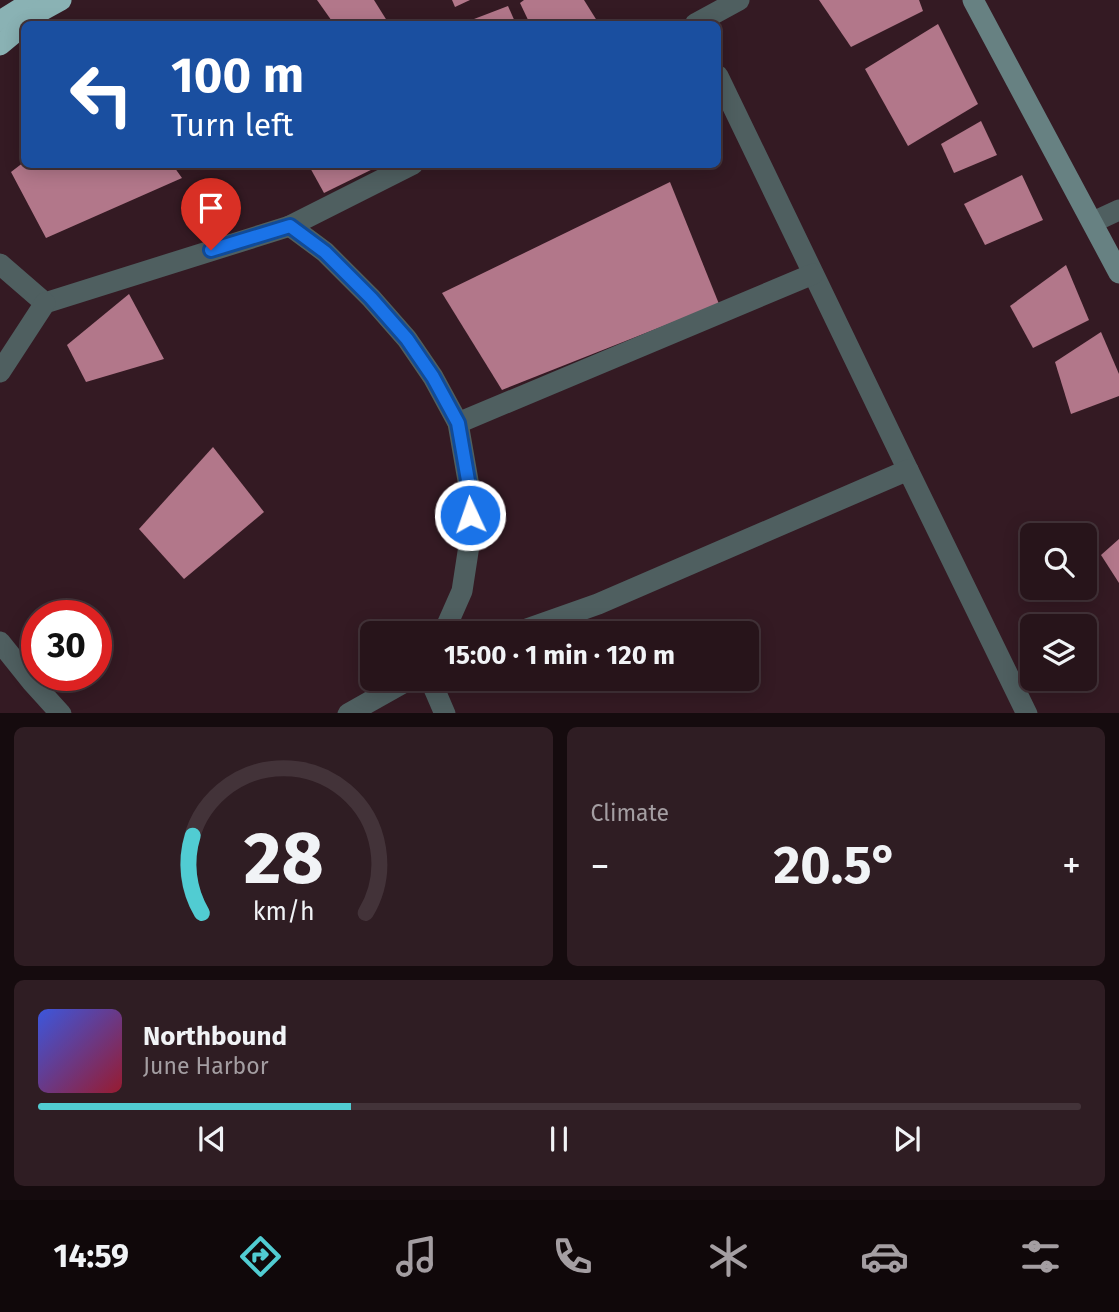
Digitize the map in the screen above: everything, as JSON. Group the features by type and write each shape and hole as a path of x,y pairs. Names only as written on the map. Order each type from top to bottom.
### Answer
{"highway":[{"path":"0,21 34,0"},
{"path":"30,21 61,0"},
{"path":"0,45 21,28"}],"street":[{"path":"700,21 738,0"},
{"path":"973,0 1119,273"},
{"path":"721,82 1027,713"},
{"path":"0,372 45,303 290,226 405,168"},
{"path":"1093,222 1119,210"},
{"path":"290,226 325,252 407,339 433,377 458,423 470,492 470,539 462,591 449,621"},
{"path":"0,264 45,303"},
{"path":"458,423 813,274"},
{"path":"550,621 598,604 908,470"},
{"path":"0,642 61,713"},
{"path":"348,713 388,691"},
{"path":"436,691 446,713"}],"building":[{"path":"317,0 374,0 387,21 332,21"},
{"path":"452,0 470,0 455,7"},
{"path":"524,0 584,0 597,21 529,21 520,3"},
{"path":"819,0 919,0 923,11 851,47"},
{"path":"508,6 515,21 469,21"},
{"path":"938,24 978,104 908,146 865,69"},
{"path":"981,121 997,155 954,173 941,144"},
{"path":"21,164 21,168 175,168 182,178 46,238 11,172"},
{"path":"310,168 375,168 324,193"},
{"path":"1022,175 1043,220 985,245 964,204"},
{"path":"670,182 719,304 502,390 442,293"},
{"path":"1066,265 1089,320 1033,348 1010,306"},
{"path":"129,294 164,359 86,382 67,345"},
{"path":"1101,332 1119,374 1119,396 1071,414 1055,362"},
{"path":"213,447 264,512 184,579 139,529"},
{"path":"1119,539 1119,583 1101,555"}],"route":[{"path":"211,250 290,226 325,252 371,298 407,339 433,377 458,423 470,492 470,515"}]}
